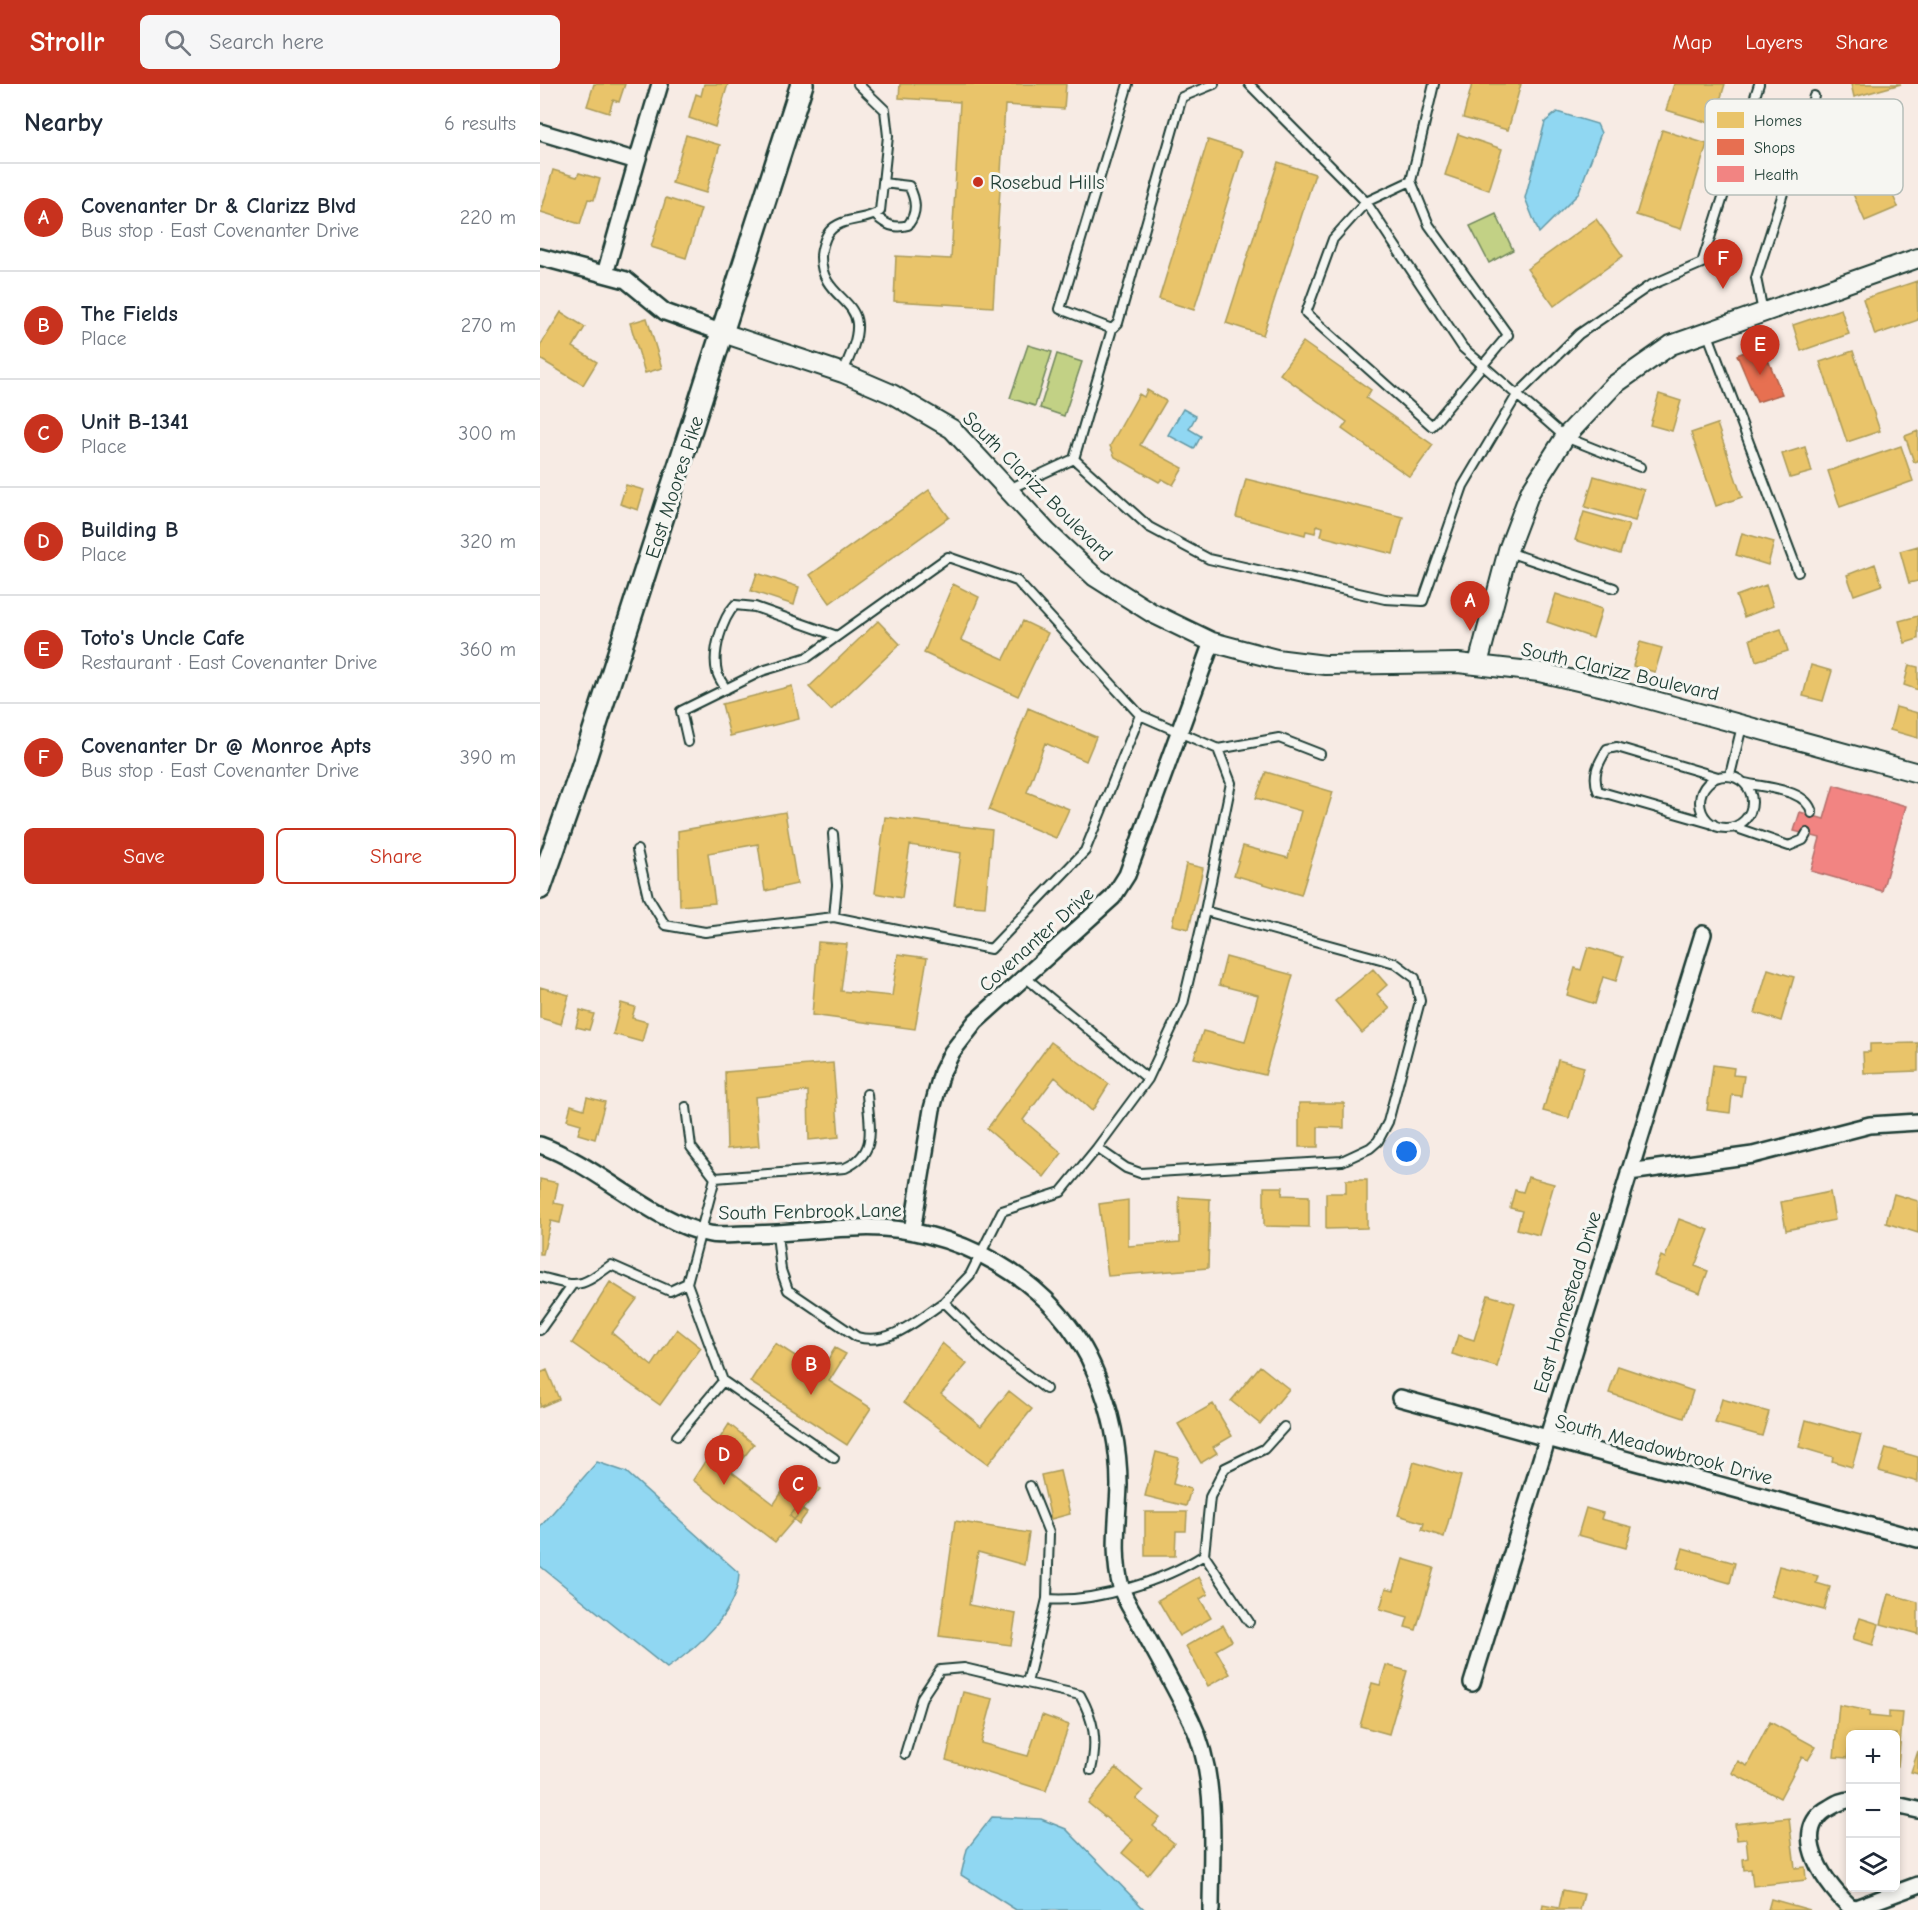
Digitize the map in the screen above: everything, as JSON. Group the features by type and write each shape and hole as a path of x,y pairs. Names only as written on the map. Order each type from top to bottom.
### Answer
{"main road":[{"name":"East Moores Pike","path":"540,888 587,754 802,84"}],"street":[{"path":"604,274 660,84"},
{"path":"540,132 637,161"},
{"path":"540,257 626,280 665,312 723,333"},
{"path":"1478,664 1508,552 1530,492 1565,437 1614,385 1671,345 1918,258"},
{"name":"South Clarizz Boulevard","path":"723,333 843,373 892,394 952,429 1047,532 1095,577 1152,613 1212,642 1276,659 1325,665 1478,664 1539,672 1593,684 1918,773"},
{"name":"Covenanter Drive","path":"912,1231 932,1108 942,1072 952,1052 976,1021 1113,897 1127,875 1212,642"},
{"name":"East Homestead Drive","path":"1472,1683 1703,934"},
{"path":"1629,1172 1753,1155 1870,1125 1918,1122"},
{"name":"South Fenbrook Lane","path":"540,1144 601,1176 682,1226 712,1234 777,1234 855,1227 883,1227 912,1231 963,1245 979,1253 1008,1269 1052,1306 1081,1344 1095,1371 1113,1424 1118,1448 1116,1558 1121,1589 1192,1722 1204,1759 1210,1799 1211,1910"},
{"name":"South Meadowbrook Drive","path":"1400,1398 1918,1539"},
{"path":"1846,1800 1819,1813 1809,1835 1814,1857 1836,1896 1853,1910 1918,1885"},
{"path":"1900,1806 1918,1810"}],"lane":[{"path":"843,373 852,352 857,323 849,307 830,289 821,272 821,252 830,231 851,219 875,215 880,211 888,136 885,110 858,84"},
{"path":"1112,329 1060,309 1128,84"},
{"path":"1009,489 1074,459 1112,329 1118,323 1182,97 1214,84"},
{"path":"1249,84 1366,202 1463,348 1565,437 1640,467"},
{"path":"1411,182 1366,202 1333,239 1306,313 1432,426 1484,366 1508,334 1429,225 1411,182 1434,84"},
{"path":"1754,99 1759,84"},
{"path":"875,215 884,224 898,228 908,225 915,215 914,197 909,186 883,183"},
{"path":"1074,459 1149,527 1209,559 1385,599 1423,601 1464,486 1517,394 1580,334 1649,286 1702,263 1724,195"},
{"path":"1764,313 1756,278 1782,195"},
{"path":"1706,331 1798,572"},
{"path":"1508,552 1614,588"},
{"path":"688,742 681,711 762,671 808,657 948,557 1017,581 1140,715 1179,730 1218,749 1279,738 1320,754"},
{"path":"726,689 717,672 719,636 725,615 735,605 755,607 837,636"},
{"path":"638,850 648,897 665,925 705,932 834,917 991,949 1084,851 1140,715"},
{"path":"1730,776 1742,724"},
{"path":"1807,833 1803,840 1789,846 1734,827 1713,824 1598,791 1594,779 1607,749 1617,747 1718,777 1730,776 1745,783 1803,797 1811,806 1812,813"},
{"path":"777,1234 781,1270 788,1290 857,1337 869,1340 895,1334 944,1302 970,1275 1002,1211 1061,1192 1148,1079 1183,1004 1231,783 1218,749"},
{"path":"1713,824 1702,813 1701,795 1704,787 1718,777"},
{"path":"1734,827 1742,823 1752,808 1753,799 1745,783"},
{"path":"833,834 837,885 834,917"},
{"path":"1097,1148 1133,1171 1164,1172 1342,1161 1370,1148 1383,1132 1420,1000 1415,978 1395,963 1205,911"},
{"path":"1025,977 1148,1079"},
{"path":"715,1178 844,1168 860,1161 870,1143 867,1094"},
{"path":"686,1107 691,1148 715,1178"},
{"path":"715,1178 699,1231 687,1283 723,1381 834,1458"},
{"path":"540,1277 572,1285 584,1284 611,1265 670,1291 687,1283"},
{"path":"540,1330 572,1285"},
{"path":"944,1302 989,1346 1046,1389"},
{"path":"677,1436 723,1381"},
{"path":"1249,1622 1204,1555 1210,1497 1225,1468 1264,1449 1284,1427"},
{"path":"1027,1683 1047,1599 1049,1533 1030,1486"},
{"path":"1047,1599 1069,1601 1097,1597 1186,1567 1204,1555"},
{"path":"904,1754 922,1697 940,1670 964,1668 1080,1695 1091,1716 1096,1748 1091,1770"}],"green space":[{"path":"1496,214 1513,250 1489,263 1470,226"},
{"path":"1028,345 1052,352 1035,406 1010,398"},
{"path":"1057,354 1082,362 1064,416 1040,408"}],"water":[{"path":"1557,112 1597,124 1601,133 1578,194 1539,233 1525,198 1545,122"},
{"path":"1183,409 1196,416 1189,429 1201,436 1194,449 1168,435"},
{"path":"597,1462 626,1472 739,1573 732,1601 724,1615 703,1639 667,1668 540,1566 540,1527"},
{"path":"992,1817 1041,1819 1066,1829 1145,1910 1016,1910 961,1875 967,1849"}],"building: Homes":[{"path":"594,84 625,84 619,102 613,100 609,113 587,106"},
{"path":"704,84 728,84 715,127 689,118 696,94 701,96"},
{"name":"Rosebud Hills","path":"900,84 1066,84 1064,109 1005,105 993,307 894,301 896,256 951,259 960,102 899,98"},
{"path":"1472,84 1521,84 1508,130 1463,118"},
{"path":"1674,84 1725,84 1720,99 1705,99 1705,122 1666,110"},
{"path":"1851,84 1901,84 1854,97"},
{"path":"1662,130 1705,143 1705,151 1681,229 1636,215"},
{"path":"1458,134 1502,149 1489,190 1445,175"},
{"path":"686,135 720,145 706,193 672,183"},
{"path":"1208,140 1243,151 1194,310 1159,299"},
{"path":"1278,162 1315,174 1263,335 1226,323"},
{"path":"553,170 577,177 579,173 600,179 594,200 588,199 580,224 541,212"},
{"path":"1853,195 1893,195 1898,207 1865,221"},
{"path":"666,198 701,209 686,258 651,247"},
{"path":"1596,219 1623,256 1554,306 1527,269"},
{"path":"1917,281 1918,320 1875,335 1863,299"},
{"path":"1841,309 1849,334 1801,351 1793,325"},
{"path":"561,312 585,327 573,347 597,362 583,385 540,359 540,346"},
{"path":"647,318 662,368 645,373 630,323"},
{"path":"1303,342 1371,390 1366,398 1433,445 1410,477 1342,429 1347,422 1280,374"},
{"path":"1853,351 1880,431 1847,442 1820,362"},
{"path":"1147,390 1166,401 1140,445 1183,468 1173,485 1162,479 1159,482 1115,457 1110,446 1139,394 1144,397"},
{"path":"1659,394 1681,401 1672,431 1650,425"},
{"path":"1717,424 1742,497 1716,506 1691,433"},
{"path":"1918,431 1918,461 1914,462 1905,436"},
{"path":"1901,446 1913,481 1840,507 1828,471"},
{"path":"1805,447 1812,472 1790,478 1782,454"},
{"path":"1594,476 1644,490 1635,521 1585,507"},
{"path":"1246,479 1403,517 1393,554 1321,536 1323,527 1317,525 1315,533 1306,531 1305,535 1236,517"},
{"path":"626,485 644,490 638,510 620,504"},
{"path":"929,490 949,517 830,603 810,575"},
{"path":"1584,512 1629,525 1620,554 1575,540"},
{"path":"1742,533 1774,542 1768,565 1736,555"},
{"path":"1918,546 1918,581 1909,583 1900,551"},
{"path":"1875,564 1882,585 1854,595 1847,575"},
{"path":"757,573 799,587 794,605 751,591"},
{"path":"953,584 979,597 961,640 1004,659 1023,621 1048,633 1018,696 924,653"},
{"path":"1766,585 1773,606 1744,617 1736,596"},
{"path":"1556,594 1602,609 1593,638 1547,622"},
{"path":"1918,616 1918,639 1905,643 1899,621"},
{"path":"878,621 900,644 831,710 809,687"},
{"path":"1781,629 1788,651 1756,661 1750,639"},
{"path":"1640,642 1662,648 1655,672 1633,666"},
{"path":"1811,665 1832,671 1823,701 1803,696"},
{"path":"1909,665 1918,667 1918,690 1904,685"},
{"path":"792,686 799,719 730,736 722,704"},
{"path":"1896,707 1918,713 1918,738 1890,730"},
{"path":"1028,708 1096,737 1086,761 1045,743 1027,792 1069,809 1056,838 989,810"},
{"path":"1266,772 1333,792 1301,895 1234,875 1243,846 1288,858 1301,811 1256,798"},
{"path":"785,812 797,884 765,891 758,844 708,853 715,903 680,906 678,831"},
{"path":"885,817 992,830 985,907 954,905 961,853 910,845 902,898 875,893"},
{"path":"1186,864 1203,868 1189,929 1172,925"},
{"path":"818,942 847,944 841,991 892,996 898,954 927,958 915,1029 812,1015"},
{"path":"1588,947 1623,957 1616,981 1603,977 1595,1004 1567,995 1575,968 1581,970"},
{"path":"1226,957 1293,975 1265,1075 1194,1058 1203,1031 1245,1042 1258,995 1219,985"},
{"path":"1373,969 1387,985 1377,994 1390,1009 1362,1033 1335,1001"},
{"path":"1768,969 1794,977 1781,1021 1755,1013"},
{"path":"540,987 569,995 561,1024 540,1018"},
{"path":"621,1003 635,1007 632,1018 647,1022 642,1042 613,1034"},
{"path":"580,1010 594,1014 589,1030 576,1027"},
{"path":"1051,1042 1109,1084 1092,1111 1055,1077 1023,1120 1062,1153 1044,1177 987,1129"},
{"path":"1918,1043 1918,1071 1864,1073 1863,1052 1870,1052 1870,1044"},
{"path":"1558,1060 1584,1067 1569,1118 1543,1111"},
{"path":"833,1063 839,1137 809,1140 808,1091 755,1097 759,1146 727,1149 725,1072"},
{"path":"1713,1065 1734,1068 1733,1075 1744,1076 1741,1096 1732,1095 1730,1113 1707,1110"},
{"path":"587,1097 605,1102 595,1139 578,1134 581,1124 567,1120 571,1105 584,1109"},
{"path":"1299,1103 1344,1103 1344,1128 1318,1127 1318,1147 1299,1147"},
{"path":"1528,1177 1554,1184 1539,1235 1517,1229 1522,1211 1510,1208 1515,1190 1523,1192"},
{"path":"540,1179 558,1183 554,1203 564,1205 560,1223 551,1221 543,1254 540,1254"},
{"path":"1346,1180 1367,1180 1367,1228 1326,1229 1326,1193 1346,1193"},
{"path":"1264,1187 1283,1187 1282,1195 1309,1196 1309,1227 1264,1226"},
{"path":"1830,1192 1835,1220 1786,1230 1781,1202"},
{"path":"1894,1194 1918,1201 1918,1233 1886,1223"},
{"path":"1179,1197 1210,1199 1208,1268 1108,1276 1099,1204 1128,1200 1128,1246 1180,1242"},
{"path":"1679,1219 1709,1230 1695,1266 1708,1271 1700,1293 1654,1275 1661,1256 1665,1258"},
{"path":"610,1282 637,1299 612,1333 652,1366 677,1329 701,1348 660,1405 572,1343"},
{"path":"1488,1295 1515,1303 1497,1367 1452,1354 1458,1335 1474,1340"},
{"path":"775,1343 820,1372 835,1348 846,1354 829,1381 871,1408 847,1445 750,1382"},
{"path":"942,1343 967,1364 941,1394 981,1426 1009,1391 1032,1409 988,1464 904,1402"},
{"path":"1260,1366 1289,1389 1260,1424 1231,1401"},
{"path":"1618,1366 1693,1391 1684,1418 1609,1393"},
{"path":"547,1370 559,1399 540,1407 540,1373"},
{"path":"1722,1399 1769,1412 1762,1436 1715,1423"},
{"path":"1213,1404 1232,1436 1213,1447 1217,1453 1201,1463 1178,1424"},
{"path":"1806,1420 1861,1435 1852,1467 1832,1461 1833,1457 1799,1447"},
{"path":"729,1424 754,1444 732,1472 774,1504 798,1468 820,1489 775,1542 693,1480"},
{"path":"1886,1448 1918,1457 1918,1482 1879,1471"},
{"path":"1156,1452 1179,1458 1173,1484 1191,1489 1186,1506 1145,1496"},
{"path":"1414,1462 1461,1476 1444,1537 1422,1530 1424,1523 1398,1515"},
{"path":"1060,1471 1070,1514 1051,1519 1041,1475"},
{"path":"798,1506 807,1513 799,1524 790,1516"},
{"path":"1586,1508 1603,1513 1601,1519 1632,1527 1626,1548 1578,1535"},
{"path":"1145,1512 1187,1512 1186,1531 1176,1531 1175,1556 1145,1556"},
{"path":"955,1521 1029,1533 1024,1565 978,1552 969,1605 1016,1614 1011,1645 939,1636"},
{"path":"1683,1548 1735,1563 1730,1583 1677,1568"},
{"path":"1403,1559 1434,1568 1416,1630 1405,1627 1408,1617 1380,1609 1386,1588 1394,1590"},
{"path":"1779,1566 1818,1576 1816,1583 1830,1587 1824,1610 1771,1596"},
{"path":"1199,1577 1208,1594 1200,1599 1211,1618 1179,1636 1158,1600"},
{"path":"1889,1594 1918,1602 1918,1634 1881,1624"},
{"path":"1860,1618 1879,1624 1873,1645 1853,1639"},
{"path":"1223,1625 1232,1641 1216,1650 1230,1674 1208,1686 1186,1646"},
{"path":"1386,1665 1407,1671 1389,1734 1360,1726 1372,1683 1380,1685"},
{"path":"963,1692 993,1699 981,1743 1028,1756 1042,1715 1069,1725 1046,1791 946,1760"},
{"path":"1839,1705 1870,1711 1869,1716 1889,1718 1889,1712 1903,1713 1900,1745 1900,1730 1846,1730 1846,1758 1834,1757"},
{"path":"1770,1722 1816,1747 1808,1760 1802,1757 1780,1798 1732,1773 1738,1761 1747,1766"},
{"path":"1918,1751 1918,1774 1911,1772"},
{"path":"1116,1768 1143,1791 1136,1799 1160,1818 1153,1826 1174,1843 1148,1875 1122,1853 1133,1840 1088,1803"},
{"path":"1789,1818 1795,1868 1805,1867 1806,1880 1753,1886 1751,1869 1744,1870 1743,1859 1748,1858 1746,1839 1737,1840 1735,1824"},
{"path":"1563,1890 1584,1894 1580,1910 1542,1910 1543,1905 1559,1908"},
{"path":"1771,1899 1810,1910 1768,1910"}],"building: Shops":[{"path":"1762,345 1782,394 1757,402 1737,355"}],"building: Health":[{"path":"1834,785 1906,806 1882,891 1811,871 1820,838 1794,831 1800,812 1824,819"}],"place":[{"name":"Rosebud Hills","path":"978,182"},
{"name":"Covenanter Dr @ Monroe Apts","path":"1723,289"},
{"name":"Toto's Uncle Cafe","path":"1760,375"},
{"name":"Covenanter Dr & Clarizz Blvd","path":"1470,631"},
{"name":"The Fields","path":"811,1395"},
{"name":"Building B","path":"724,1485"},
{"name":"Unit B-1341","path":"798,1515"}]}
